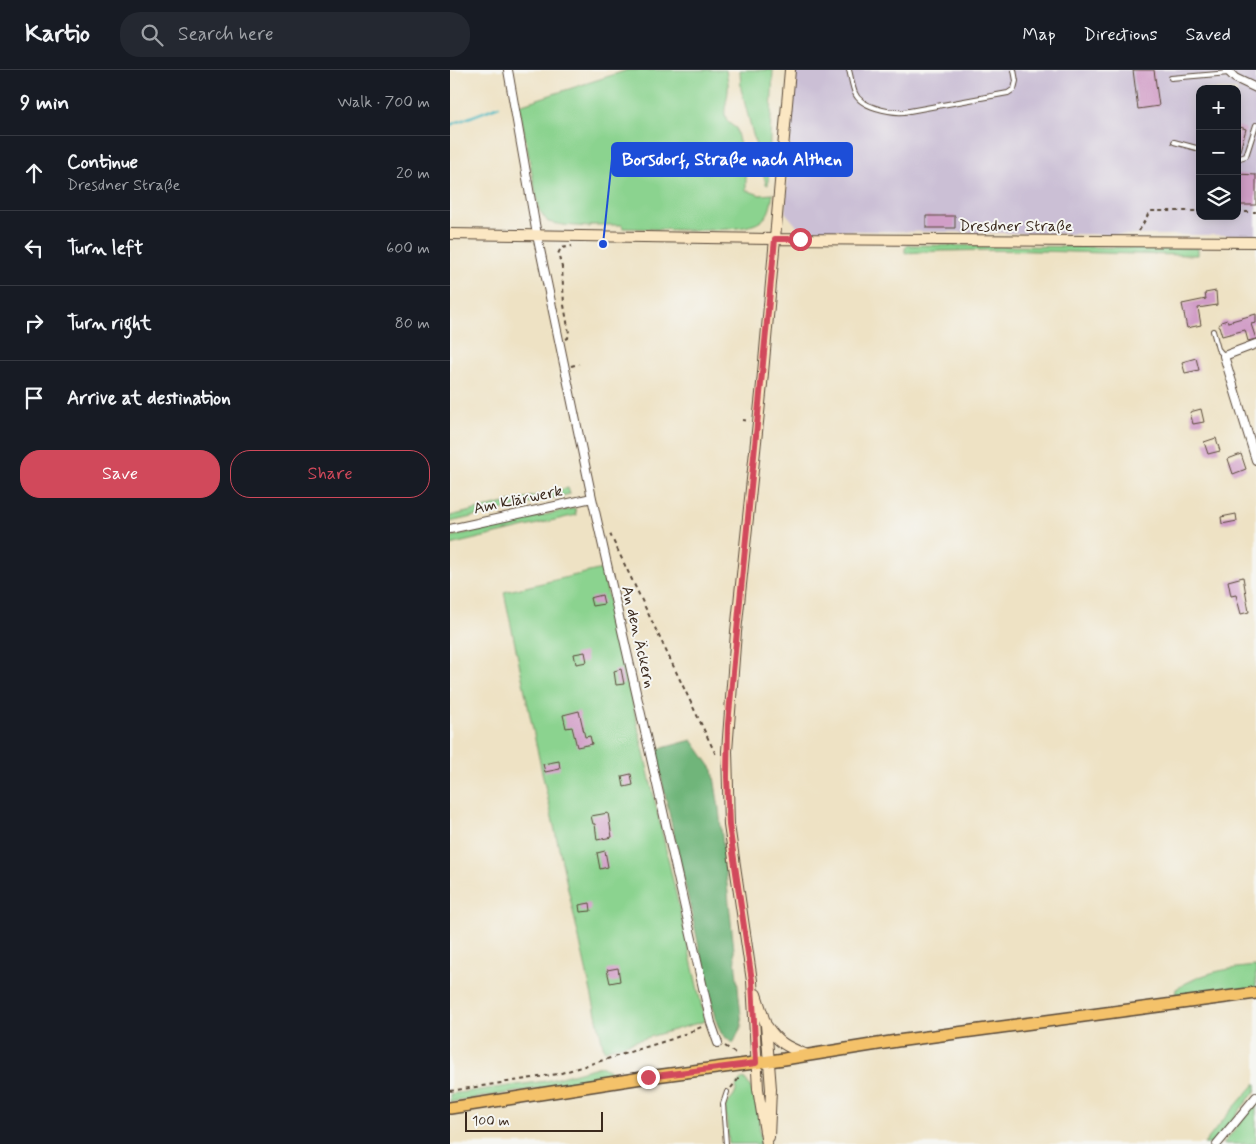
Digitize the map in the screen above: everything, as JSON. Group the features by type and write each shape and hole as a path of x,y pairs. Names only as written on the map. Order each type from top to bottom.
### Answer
{"main road":[{"path":"767,1144 758,1089 752,981 729,825 727,751 790,70"},
{"name":"Dresdner Straße","path":"450,234 775,239 1256,242"},
{"path":"752,981 766,1025 771,1089 767,1144"},
{"path":"450,1108 648,1077 769,1062 906,1040 1256,993"},
{"path":"766,1025 775,1038 786,1047 807,1055"}],"street":[{"name":"An den Äckern","path":"508,70 537,235 592,498 710,1023 718,1043"},
{"path":"1228,71 1235,78 1256,88"},
{"path":"1256,344 1224,356 1256,460"},
{"name":"Am Klärwerk","path":"450,529 592,498"},
{"path":"1217,1144 1256,1097"}],"lane":[{"path":"849,70 855,95 867,105 890,112 904,112 1008,93 1014,89 1016,81 1014,70"},
{"path":"1171,78 1228,71"},
{"path":"1241,158 1246,156 1256,125"},
{"path":"1174,142 1196,148"},
{"path":"1213,331 1218,349 1224,356"},
{"path":"726,1144 722,1104 727,1092"}],"path":[{"path":"1142,226 1150,211 1196,211"},
{"path":"1241,212 1256,212"},
{"path":"559,340 568,338 569,333 564,305 564,280 558,254 561,248 580,246"},
{"path":"609,533 718,760"},
{"path":"450,1091 558,1074 672,1039 710,1023"},
{"path":"718,1043 735,1053 739,1078 727,1092"}],"shaded area":[{"path":"795,70 1256,70 1256,235 800,230 785,212"}],"green space":[{"path":"628,70 726,70 728,88 725,116 730,124 736,128 746,173 746,190 760,195 773,194 770,209 764,219 751,226 716,230 623,228 622,225 591,225 590,227 548,222 539,210 519,105"},
{"path":"740,70 773,70 768,185 766,184 741,89"},
{"path":"908,245 1198,248 1198,255 978,250 905,253 905,248"},
{"path":"568,488 570,494 450,522 450,516"},
{"path":"575,508 576,515 450,545 450,537"},
{"path":"602,569 705,1021 604,1050 504,592"},
{"path":"692,740 713,770 719,809 742,1025 733,1044 721,1033 715,1018 655,750"},
{"path":"1256,966 1256,989 1175,998 1176,989 1205,975 1224,970"},
{"path":"601,1066 620,1076 450,1102 450,1094 546,1081"},
{"path":"744,1078 753,1092 759,1118 761,1144 729,1144 725,1106 734,1096 738,1083"},
{"path":"1256,1083 1256,1090 1213,1144 1204,1144 1228,1114"},
{"path":"1256,1103 1256,1144 1223,1144"}],"building":[{"path":"1133,70 1154,70 1159,106 1138,109"},
{"path":"1241,127 1246,129 1241,147"},
{"path":"1241,174 1256,175 1256,205 1241,205"},
{"path":"926,216 955,216 955,228 926,228"},
{"path":"1216,291 1217,305 1198,308 1201,325 1187,328 1182,304 1206,299 1205,293"},
{"path":"1256,314 1256,323 1251,324 1256,339 1248,341 1245,330 1222,336 1219,326 1221,322 1227,320 1228,322"},
{"path":"1196,358 1199,370 1185,373 1182,362"},
{"path":"1201,409 1204,422 1193,424 1190,412"},
{"path":"1216,438 1220,451 1208,454 1204,442"},
{"path":"1241,454 1246,469 1233,474 1228,459"},
{"path":"1236,514 1237,521 1222,524 1221,517"},
{"path":"1243,577 1249,612 1241,614 1236,595 1231,596 1228,581"},
{"path":"602,595 604,604 592,606 590,598"},
{"path":"585,652 587,662 576,664 574,654"},
{"path":"621,669 624,684 616,685 614,671"},
{"path":"579,711 585,737 590,736 592,744 577,747 572,727 566,728 563,715"},
{"path":"559,761 560,769 545,772 543,764"},
{"path":"631,774 633,785 624,787 622,776"},
{"path":"608,813 612,837 597,840 595,824 593,824 591,816"},
{"path":"605,851 608,867 600,869 597,853"},
{"path":"590,903 591,911 580,912 579,905"},
{"path":"618,968 620,981 610,983 607,970"}],"waterway":[{"path":"450,125 499,106"}],"place":[{"name":"Borsdorf, Straße nach Althen","path":"603,244"}],"route":[{"path":"648,1077 756,1063 752,981 729,825 727,777 728,724 775,239 800,239"}]}
